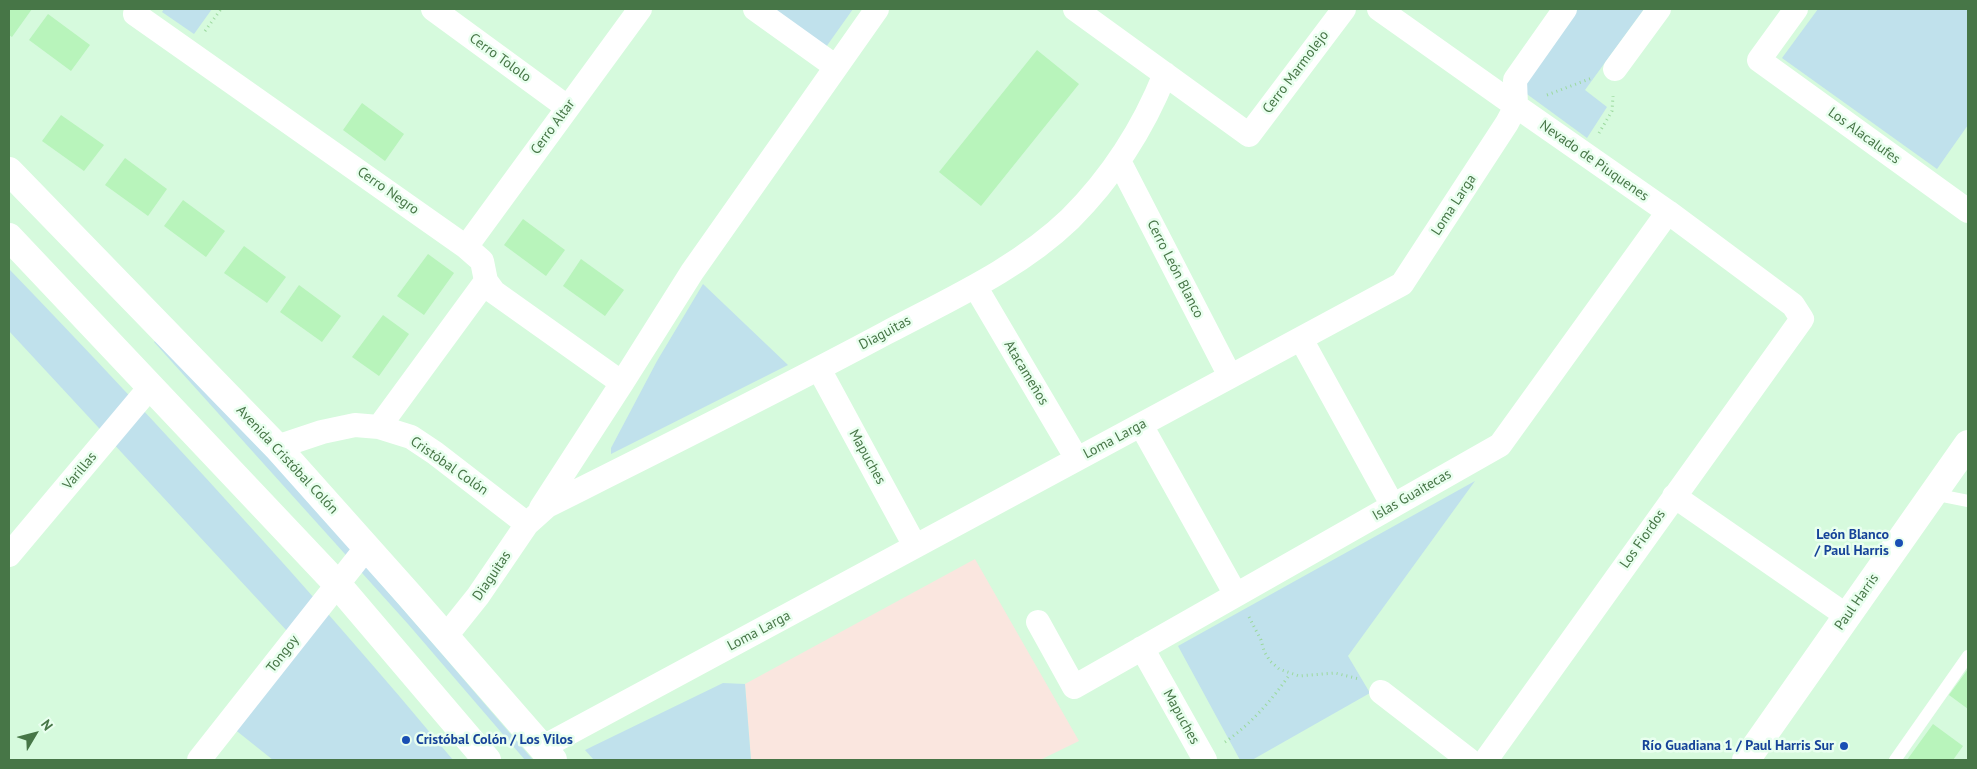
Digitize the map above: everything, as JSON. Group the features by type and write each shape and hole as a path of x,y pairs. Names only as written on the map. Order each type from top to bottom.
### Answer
{"street":[{"name":"Cerro Tololo","path":"433,9 567,108"},
{"name":"Cerro Altar","path":"466,247 640,9"},
{"path":"755,9 836,67"},
{"name":"Diaguitas","path":"446,636 478,596 532,519 622,383 692,272 877,9"},
{"path":"1075,9 1165,74"},
{"name":"Cerro Marmolejo","path":"1165,74 1249,135 1344,9"},
{"name":"Nevado de Piuquenes","path":"1379,9 1668,212 1793,305 1802,319"},
{"path":"1516,106 1515,80 1565,9"},
{"path":"1615,69 1659,9"},
{"name":"Cerro Negro","path":"137,11 466,247 482,261 486,281 494,292 622,383"},
{"name":"Los Alacalufes","path":"1790,11 1759,60 1968,211"},
{"name":"Diaguitas","path":"532,519 547,506 819,369 1008,267 1047,238 1096,192 1119,161 1153,105 1165,74"},
{"name":"Loma Larga","path":"548,754 916,546 1402,284 1507,123 1516,106"},
{"name":"Cerro León Blanco","path":"1119,161 1230,376"},
{"name":"Avenida Cristóbal Colón","path":"9,171 277,446 548,754"},
{"name":"Islas Guaitecas","path":"1038,622 1074,686 1500,445 1668,212"},
{"path":"9,237 338,585 487,760"},
{"path":"380,427 486,281"},
{"name":"Atacameños","path":"975,286 1077,459"},
{"name":"Los Fiordos","path":"1486,760 1802,319"},
{"path":"1301,339 1393,506"},
{"name":"Mapuches","path":"819,369 916,546"},
{"name":"Varillas","path":"9,556 151,386"},
{"name":"Cristóbal Colón","path":"277,446 322,432 354,425 380,427 411,437 532,519"},
{"path":"1141,425 1236,595"},
{"name":"Paul Harris","path":"1746,760 1968,444"},
{"path":"1674,496 1847,616"},
{"name":"Tongoy","path":"199,760 366,548"},
{"name":"Mapuches","path":"1142,648 1204,758"},
{"path":"1380,692 1469,760"}],"lane":[{"path":"1933,494 1968,501"},
{"path":"1895,760 1968,656"}],"path":[{"path":"1516,106 1615,69 1612,111 1603,127"},
{"path":"1236,595 1270,661 1279,669 1299,676 1335,672 1367,682 1380,692"},
{"path":"1204,758 1248,724 1268,704 1290,674"}],"shaded area":[{"path":"9,9 1968,9 1968,760 9,760"},
{"path":"164,9 212,9 194,34 162,12"},
{"path":"773,9 853,9 826,47"},
{"path":"1578,9 1644,9 1585,90 1607,107 1587,138 1520,89"},
{"path":"1818,9 1968,9 1968,125 1937,169 1782,58"},
{"path":"9,269 235,510 346,634 453,760 273,760 233,728 300,645 9,331"},
{"path":"703,284 788,365 611,454 611,448 657,361"},
{"path":"159,337 302,493 533,760 525,760 408,624 154,342"},
{"path":"1475,481 1348,656 1370,693 1252,760 1240,760 1178,646"},
{"path":"975,559 1079,741 1040,760 751,760 745,684"},
{"path":"723,683 745,684 751,760 594,760 585,750"}],"building":[{"path":"9,9 32,9 12,37 9,35"},
{"path":"48,14 90,45 71,71 29,40"},
{"path":"1037,50 1079,84 981,206 939,172"},
{"path":"362,103 404,134 385,161 343,130"},
{"path":"61,115 104,145 84,171 42,141"},
{"path":"125,158 167,189 148,216 105,185"},
{"path":"183,200 225,231 206,257 164,226"},
{"path":"523,219 565,250 546,276 504,245"},
{"path":"244,246 286,277 267,303 224,273"},
{"path":"428,254 454,273 424,315 397,296"},
{"path":"581,259 624,290 605,316 563,286"},
{"path":"299,285 341,316 322,342 280,312"},
{"path":"383,315 409,334 379,376 352,357"},
{"path":"1968,669 1968,709 1949,695"},
{"path":"1933,724 1963,746 1953,760 1907,760"}],"place":[{"name":"León Blanco / Paul Harris","path":"1899,543"},
{"name":"Cristóbal Colón / Los Vilos","path":"406,740"},
{"name":"Río Guadiana 1 / Paul Harris Sur","path":"1844,746"}]}
